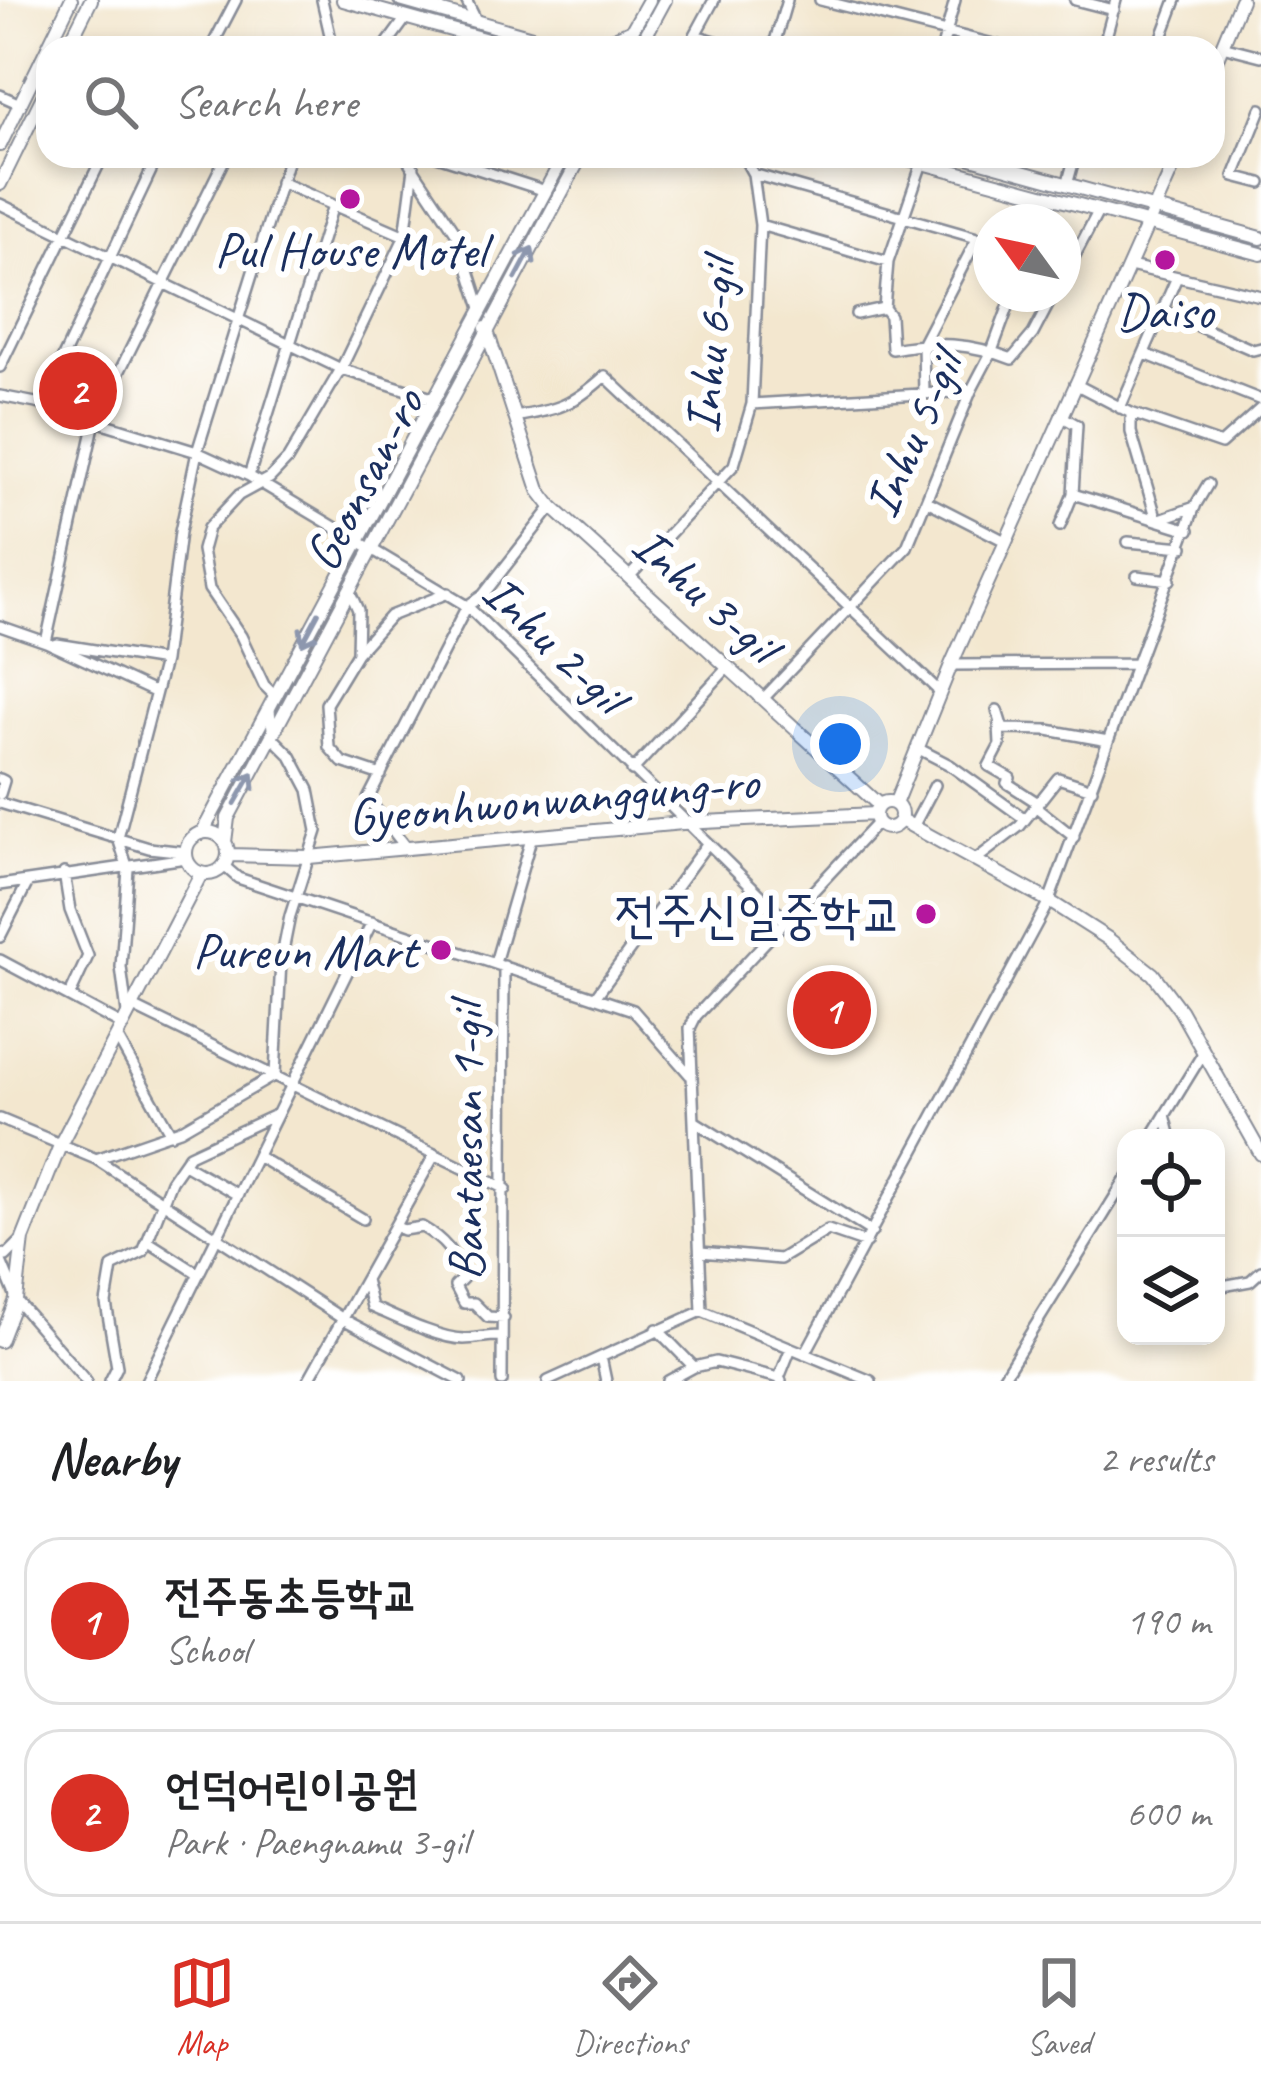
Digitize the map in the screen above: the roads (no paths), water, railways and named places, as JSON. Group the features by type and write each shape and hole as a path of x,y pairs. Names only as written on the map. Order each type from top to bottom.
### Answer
{"street":[{"path":"53,36 71,0"},
{"path":"74,36 91,0"},
{"path":"217,36 236,0"},
{"path":"322,0 328,36"},
{"path":"343,0 470,36"},
{"path":"400,0 442,5 530,36"},
{"path":"466,0 476,20"},
{"path":"629,36 649,0"},
{"path":"645,36 665,0"},
{"path":"698,36 714,0"},
{"path":"776,36 787,0"},
{"path":"820,0 962,36"},
{"path":"945,36 955,0"},
{"path":"1075,0 1115,5 1106,36"},
{"path":"1162,36 1176,0"},
{"path":"1225,39 1241,0"},
{"path":"393,36 406,19"},
{"path":"619,36 632,30"},
{"path":"1225,47 1261,56"},
{"path":"0,145 36,71"},
{"path":"0,95 20,104"},
{"path":"0,184 36,110"},
{"path":"1260,117 1234,176 1261,183"},
{"path":"0,367 98,168"},
{"path":"41,404 152,168"},
{"path":"46,642 95,421 220,168"},
{"path":"171,1134 124,1020 121,967 128,869 118,838 164,661 179,532 197,452 285,168"},
{"name":"Geonsan-ro","path":"272,701 241,636 209,589 202,550 215,517 287,459 341,369 406,236 409,168"},
{"path":"413,168 458,236 481,308"},
{"path":"474,168 546,191"},
{"name":"Geonsan-ro","path":"186,855 558,168"},
{"name":"Geonsan-ro","path":"226,854 228,818 575,168"},
{"name":"Inhu 6-gil","path":"629,577 734,465 752,404 760,225 750,168"},
{"path":"920,168 888,262 884,308 890,316 892,349 923,343 982,347 1012,359 1045,312"},
{"path":"941,168 1100,210 1153,215 1261,238"},
{"path":"1007,168 1261,254"},
{"path":"1067,185 1072,168"},
{"path":"702,1311 690,1028 877,814 895,804 951,665 1173,168"},
{"path":"753,174 973,238"},
{"path":"280,182 406,236"},
{"path":"0,204 341,369 433,398"},
{"path":"249,476 333,205"},
{"path":"1081,239 1100,210"},
{"path":"760,225 888,262"},
{"path":"924,395 923,343 973,247"},
{"path":"1130,266 1261,296"},
{"path":"1157,520 1125,411 1177,277"},
{"name":"Inhu 3-gil","path":"481,308 539,490 552,507 764,699 877,814"},
{"path":"856,314 884,308"},
{"path":"1164,311 1253,350 1261,348"},
{"name":"Inhu 5-gil","path":"764,699 907,547 1006,312"},
{"path":"1075,384 1125,411 1221,444 1261,404 1145,354"},
{"path":"514,417 560,410 605,376 940,692"},
{"path":"752,404 971,391"},
{"name":"Inhu 2-gil","path":"0,396 197,452 249,476 448,593 467,606 786,920"},
{"path":"1060,526 1073,494 1077,425 1061,416"},
{"path":"805,1354 1048,901 1190,530 1195,506 1208,484"},
{"path":"1073,494 1190,530"},
{"path":"928,500 1005,542"},
{"path":"1157,520 1195,506"},
{"path":"407,849 368,799 467,606 483,595 552,507"},
{"path":"1128,542 1183,547"},
{"path":"1138,576 1170,580"},
{"path":"349,590 358,610 357,653"},
{"path":"381,775 342,762 329,747 326,704 357,653 390,616 448,593"},
{"path":"0,626 154,692"},
{"path":"46,642 164,661"},
{"path":"951,665 1137,664"},
{"path":"632,771 728,667"},
{"name":"Gyeonhwonwanggung-ro","path":"272,701 273,738 291,756 308,790 317,831 281,961 275,1075"},
{"path":"997,710 1000,745 989,766 1010,778 1007,783 1074,837"},
{"path":"998,725 1108,741"},
{"path":"916,748 950,765 1025,819"},
{"path":"974,861 1025,819 1058,778 1091,789"},
{"path":"0,779 4,781 0,799 149,848 186,855 201,874"},
{"path":"877,814 890,829 907,824 935,785"},
{"path":"895,804 907,824 1048,901 1108,938 1153,974 1180,1010 1261,1154"},
{"name":"Gyeonhwonwanggung-ro","path":"226,854 309,857 683,823 877,814"},
{"path":"202,832 215,834 238,878 633,1010 690,1075"},
{"name":"Bantaesan 1-gil","path":"502,1381 506,1189 500,965 531,839"},
{"path":"596,996 707,844"},
{"path":"201,874 214,874 226,854"},
{"path":"0,885 64,873 128,869 186,855"},
{"path":"64,873 70,910 88,956 69,997"},
{"path":"0,1342 16,1298 23,1239 61,1143 201,874"},
{"path":"0,937 28,882"},
{"path":"146,1381 372,922"},
{"path":"0,960 69,997 275,1075 506,1189"},
{"path":"1157,1129 1202,1055"},
{"path":"96,1159 171,1134 275,1075"},
{"path":"110,1381 117,1367 106,1303 112,1267 142,1252 171,1180 186,1160 278,1114"},
{"path":"1166,1115 1170,1129"},
{"path":"0,1119 96,1159 343,1319 461,1381"},
{"path":"694,1121 869,1237"},
{"path":"308,1381 435,1154"},
{"path":"257,1156 363,1219"},
{"path":"186,1160 238,1195"},
{"path":"1001,1381 1117,1194"},
{"name":"Bantaesan 1-gil","path":"394,1226 403,1230 422,1227 441,1238 458,1263 463,1278 455,1286 464,1303 474,1303 488,1317 504,1318"},
{"path":"701,1252 780,1259 828,1230 869,1237"},
{"path":"23,1239 0,1256 16,1298 86,1381"},
{"path":"148,1241 199,1274"},
{"path":"1225,1286 1250,1281 1261,1271"},
{"name":"Bantaesan 1-gil","path":"365,1280 371,1306 428,1330 465,1339 478,1334 502,1336"},
{"path":"548,1381 702,1311 871,1381"},
{"path":"657,1329 694,1366"},
{"path":"668,1381 694,1366 716,1362 780,1380 791,1348"},
{"path":"601,1357 606,1381"},
{"path":"837,1381 843,1369"}],"place":[{"name":"Pul House Motel","path":"350,199"},
{"name":"Daiso","path":"1165,260"},
{"name":"언덕어린이공원","path":"78,391"},
{"name":"전주신일중학교","path":"926,914"},
{"name":"Pureun Mart","path":"441,950"},
{"name":"전주동초등학교","path":"832,1010"}]}
